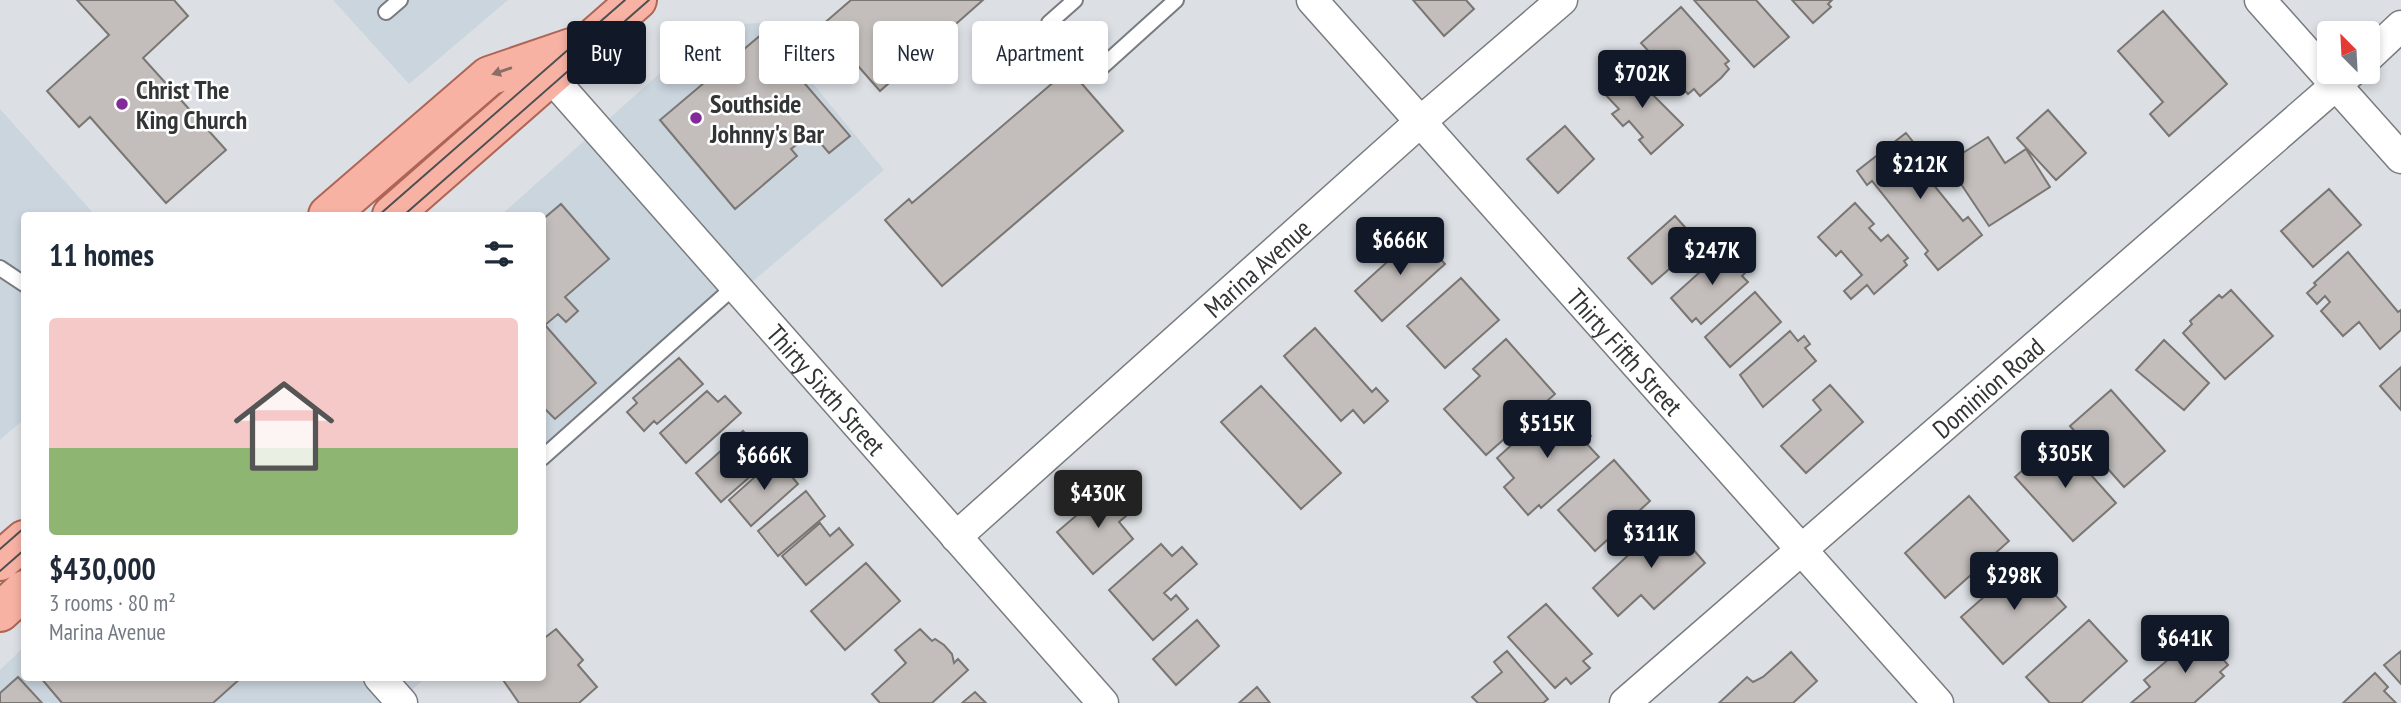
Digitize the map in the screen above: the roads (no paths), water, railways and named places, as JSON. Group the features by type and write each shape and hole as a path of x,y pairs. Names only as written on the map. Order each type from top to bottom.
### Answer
{"main road":[{"path":"610,21 628,3"},
{"path":"331,212 489,76 567,49"},
{"path":"396,212 567,61"},
{"path":"0,561 21,543"},
{"path":"0,612 21,593"}],"street":[{"name":"Thirty Fifth Street","path":"1312,0 1938,703"},
{"name":"Marina Avenue","path":"957,537 1420,122 1562,0"},
{"path":"2260,0 2317,54"},
{"path":"2380,46 2401,26"},
{"name":"Thirty Sixth Street","path":"550,76 734,288 1103,703"},
{"name":"Dominion Road","path":"1625,703 2337,84"},
{"path":"2347,84 2401,158"},
{"path":"383,681 402,703"}],"lane":[{"path":"386,12 400,0"},
{"path":"1075,0 1049,23 1094,74 1176,0"},
{"path":"0,268 21,282"},
{"path":"546,454 734,288"}],"tram line":[{"path":"382,212 625,0"},
{"path":"407,212 649,0"},
{"path":"0,549 21,531"},
{"path":"0,571 21,553"}],"place":[{"name":"Christ The King Church","path":"122,104"},
{"name":"Southside Johnny's Bar","path":"696,118"}]}
